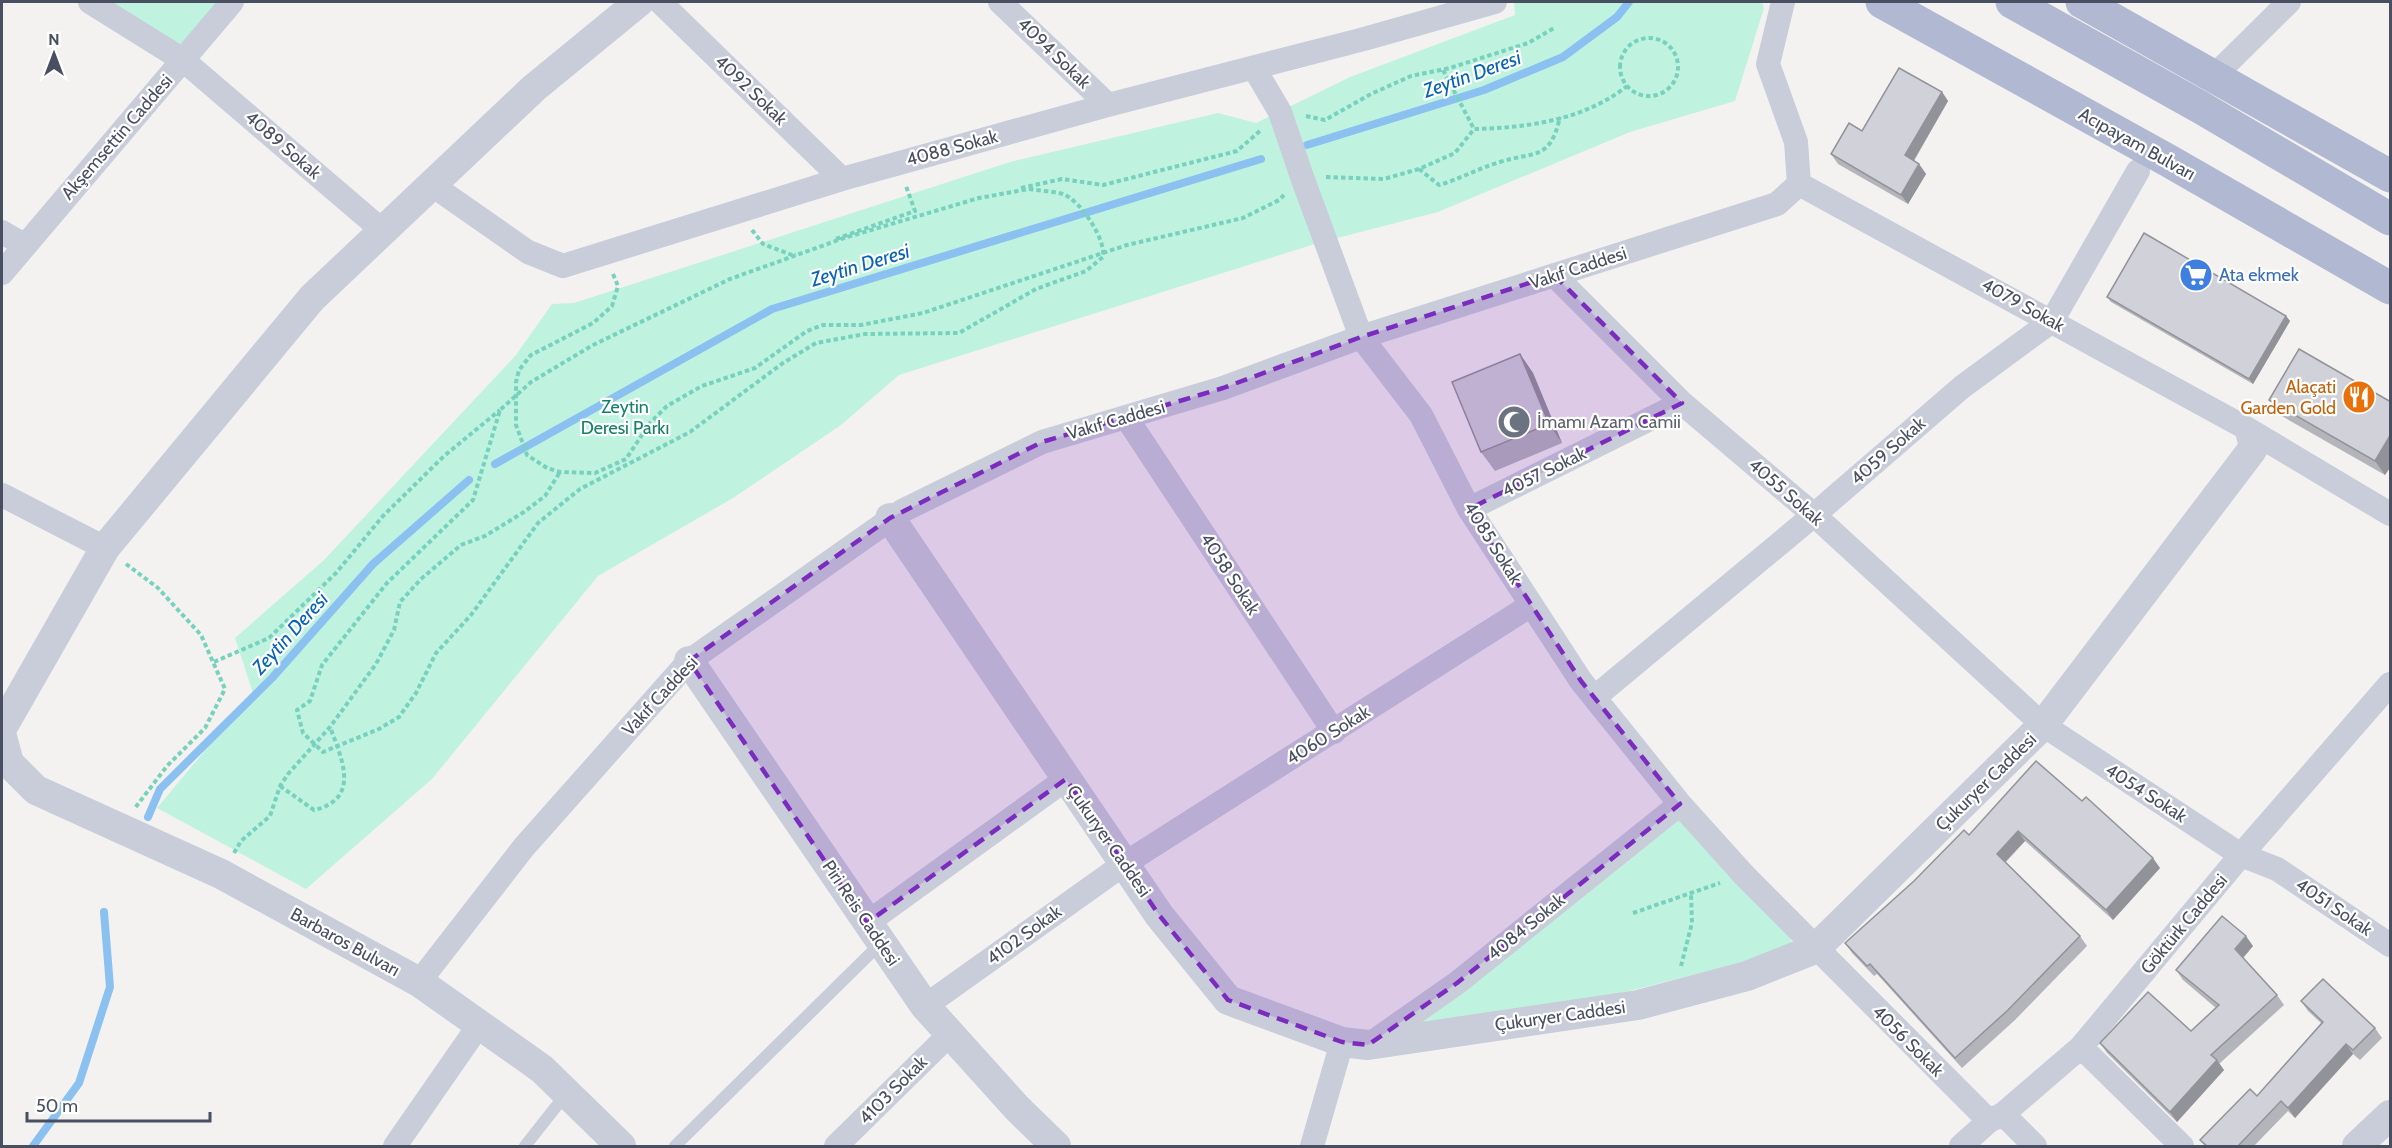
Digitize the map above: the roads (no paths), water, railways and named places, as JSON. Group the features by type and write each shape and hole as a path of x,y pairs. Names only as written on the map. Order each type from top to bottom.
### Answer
{"main road":[{"name":"Acıpayam Bulvarı","path":"1882,2 2169,161 2391,288"},
{"path":"2012,2 2200,107 2391,219"},
{"path":"2082,2 2391,176"}],"street":[{"name":"4089 Sokak","path":"90,2 183,60 383,231"},
{"name":"Akşemsettin Caddesi","path":"2,273 24,244 232,2"},
{"path":"2,728 105,548 312,298 534,88 639,2"},
{"name":"4092 Sokak","path":"660,2 842,178"},
{"name":"4094 Sokak","path":"1000,2 1108,105"},
{"name":"4088 Sokak","path":"432,185 528,252 563,266 842,178 1108,105 1254,68 1489,2"},
{"path":"1783,2 1768,64 1796,142 1799,184"},
{"path":"2214,76 2289,2"},
{"name":"4085 Sokak","path":"1254,68 1280,112 1361,337 1421,415 1469,509 1581,681 1680,804 1744,875 1821,954"},
{"name":"4059 Sokak","path":"1595,697 1814,515 1962,387 2052,321 2138,171"},
{"name":"Vakıf Caddesi","path":"419,982 524,847 689,661 890,518 1042,442 1223,388 1361,337 1777,204 1799,184"},
{"name":"4079 Sokak","path":"1799,184 2052,321 2249,439 2391,514"},
{"path":"2,232 24,244"},
{"name":"4055 Sokak","path":"1554,275 1682,403 1814,515 2033,716"},
{"name":"4057 Sokak","path":"1469,509 1682,403"},
{"name":"4058 Sokak","path":"1126,417 1334,732"},
{"name":"Çukuryer Caddesi","path":"890,518 1124,864 1160,915 1228,1000 1355,1043 1638,1005 1821,954 2033,716 2249,439"},
{"path":"2,495 105,548"},
{"name":"4060 Sokak","path":"1124,864 1532,605"},
{"name":"Piri Reis Caddesi","path":"689,661 925,1006 1017,1108 1056,1146"},
{"name":"Göktürk Caddesi","path":"1961,1146 2081,1047 2241,855 2391,684"},
{"name":"4054 Sokak","path":"2033,716 2241,855 2277,869"},
{"name":"Barbaros Bulvarı","path":"4,755 36,790 221,874 419,982 542,1069 621,1146"},
{"path":"874,933 1066,779"},
{"name":"4084 Sokak","path":"1355,1043 1456,983 1680,804"},
{"name":"4102 Sokak","path":"925,1006 1124,864"},
{"name":"4051 Sokak","path":"2277,869 2391,945"},
{"name":"4056 Sokak","path":"1821,954 1996,1118 2035,1146"},
{"path":"395,1146 479,1025"},
{"name":"4103 Sokak","path":"836,1146 950,1034"},
{"path":"1312,1146 1355,1043"},
{"path":"2081,1047 2182,1146"},
{"path":"2357,1146 2391,1114"}],"lane":[{"path":"675,1146 874,933"},
{"path":"525,1146 567,1093"}],"waterway":[{"name":"Zeytin Deresi","path":"1307,145 1484,90 1563,57 1617,17 1629,2"},
{"name":"Zeytin Deresi","path":"495,464 772,309 1261,159"},
{"name":"Zeytin Deresi","path":"148,817 160,789 272,678 373,564 469,480"},
{"name":"Zeytin Deresi","path":"33,1146 79,1083 110,987 104,912"}],"place":[{"name":"Ata ekmek","path":"2196,275"},
{"name":"Alaçati Garden Gold","path":"2359,397"},
{"name":"İmamı Azam Camii","path":"1514,422"}],"park label":[{"name":"Zeytin Deresi Parkı","path":"625,417"}]}
